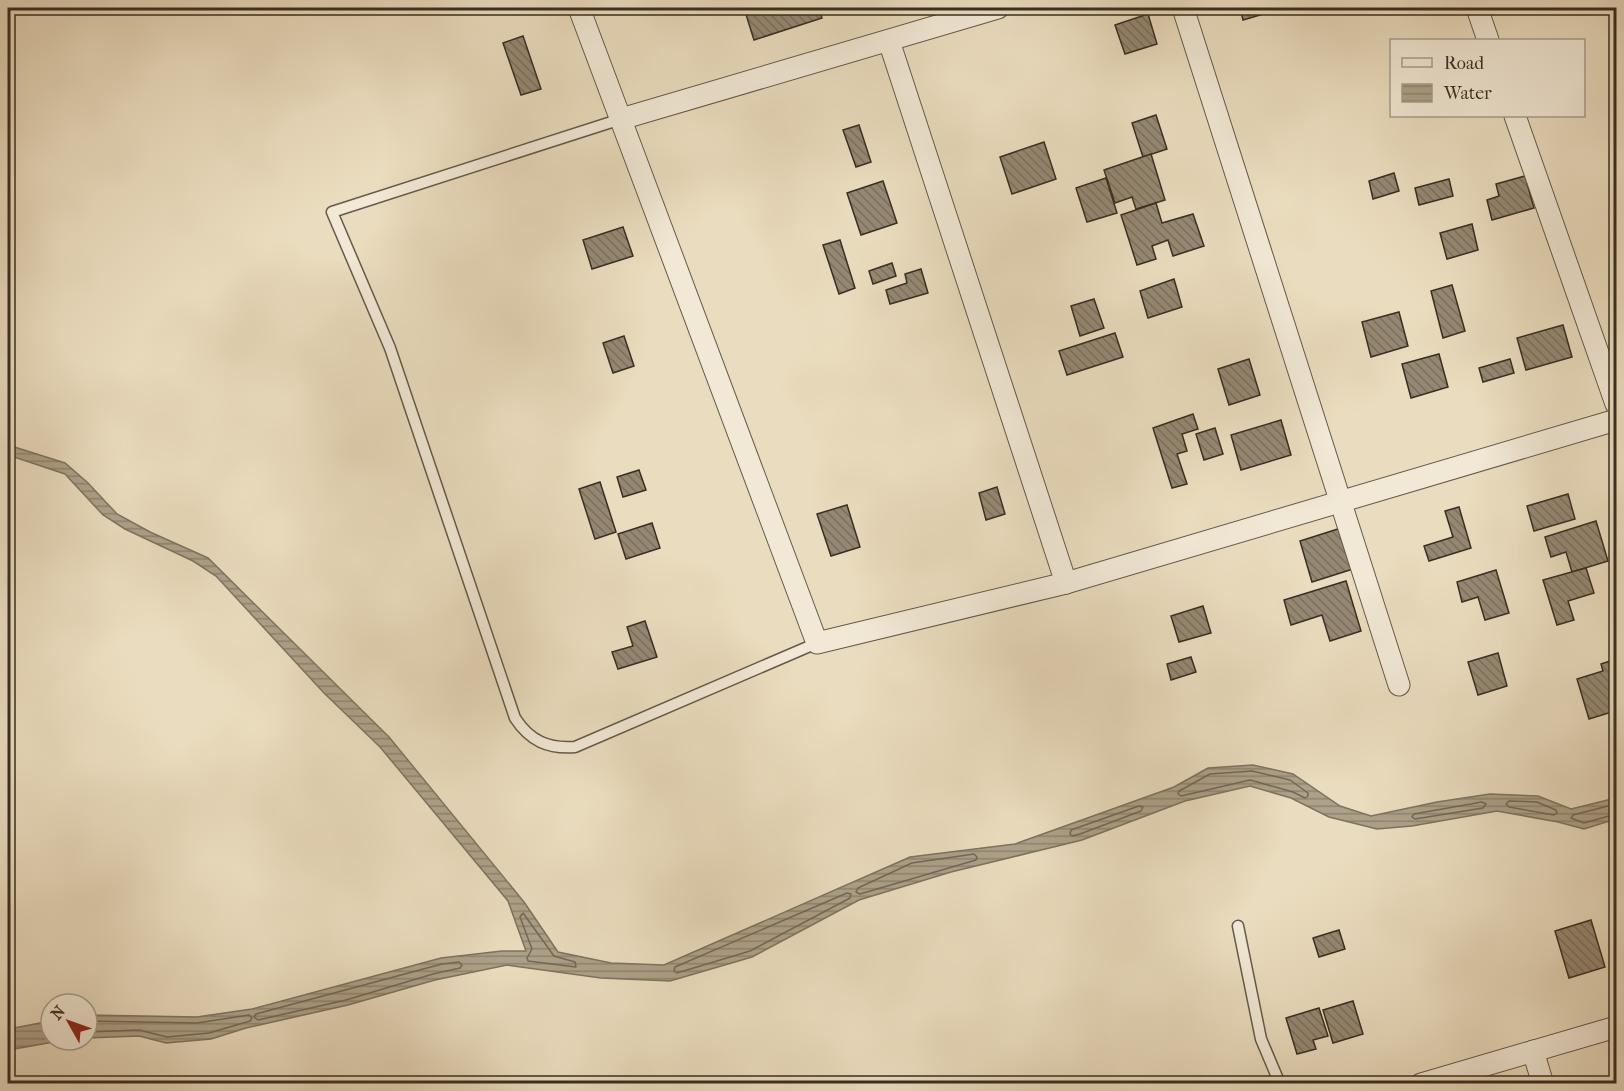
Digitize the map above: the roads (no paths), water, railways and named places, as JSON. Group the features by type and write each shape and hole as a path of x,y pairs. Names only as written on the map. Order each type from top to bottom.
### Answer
{"street":[{"path":"579,8 817,643 1066,583 1617,420"},
{"path":"621,119 998,8"},
{"path":"1183,8 1399,685"},
{"path":"1477,8 1488,39"},
{"path":"889,41 1066,583"},
{"path":"1515,117 1617,405"},
{"path":"1421,1083 1617,1027"},
{"path":"1533,1051 1544,1083"}],"lane":[{"path":"621,119 332,212 390,348 514,718 529,736 539,743 551,747 575,747 817,643"},
{"path":"1238,926 1261,1039 1280,1083"}],"water":[{"path":"8,445 65,463 88,483 117,514 150,532 208,558 389,737 524,902 558,952 611,963 664,965 910,857 1015,844 1174,787 1208,768 1253,765 1293,774 1340,806 1371,816 1490,794 1538,796 1571,809 1616,798 1616,819 1584,829 1497,811 1412,826 1377,829 1329,817 1291,798 1250,786 1185,801 1082,840 951,872 859,900 752,957 670,981 601,978 507,965 435,980 348,1005 246,1028 211,1039 166,1043 139,1036 99,1038 99,1015 197,1017 252,1009 441,958 502,951 526,951 508,901 380,747 324,693 216,576 193,561 125,529 103,515 65,474 8,455"},
{"path":"39,1023 39,1045 8,1050 8,1029"}]}
